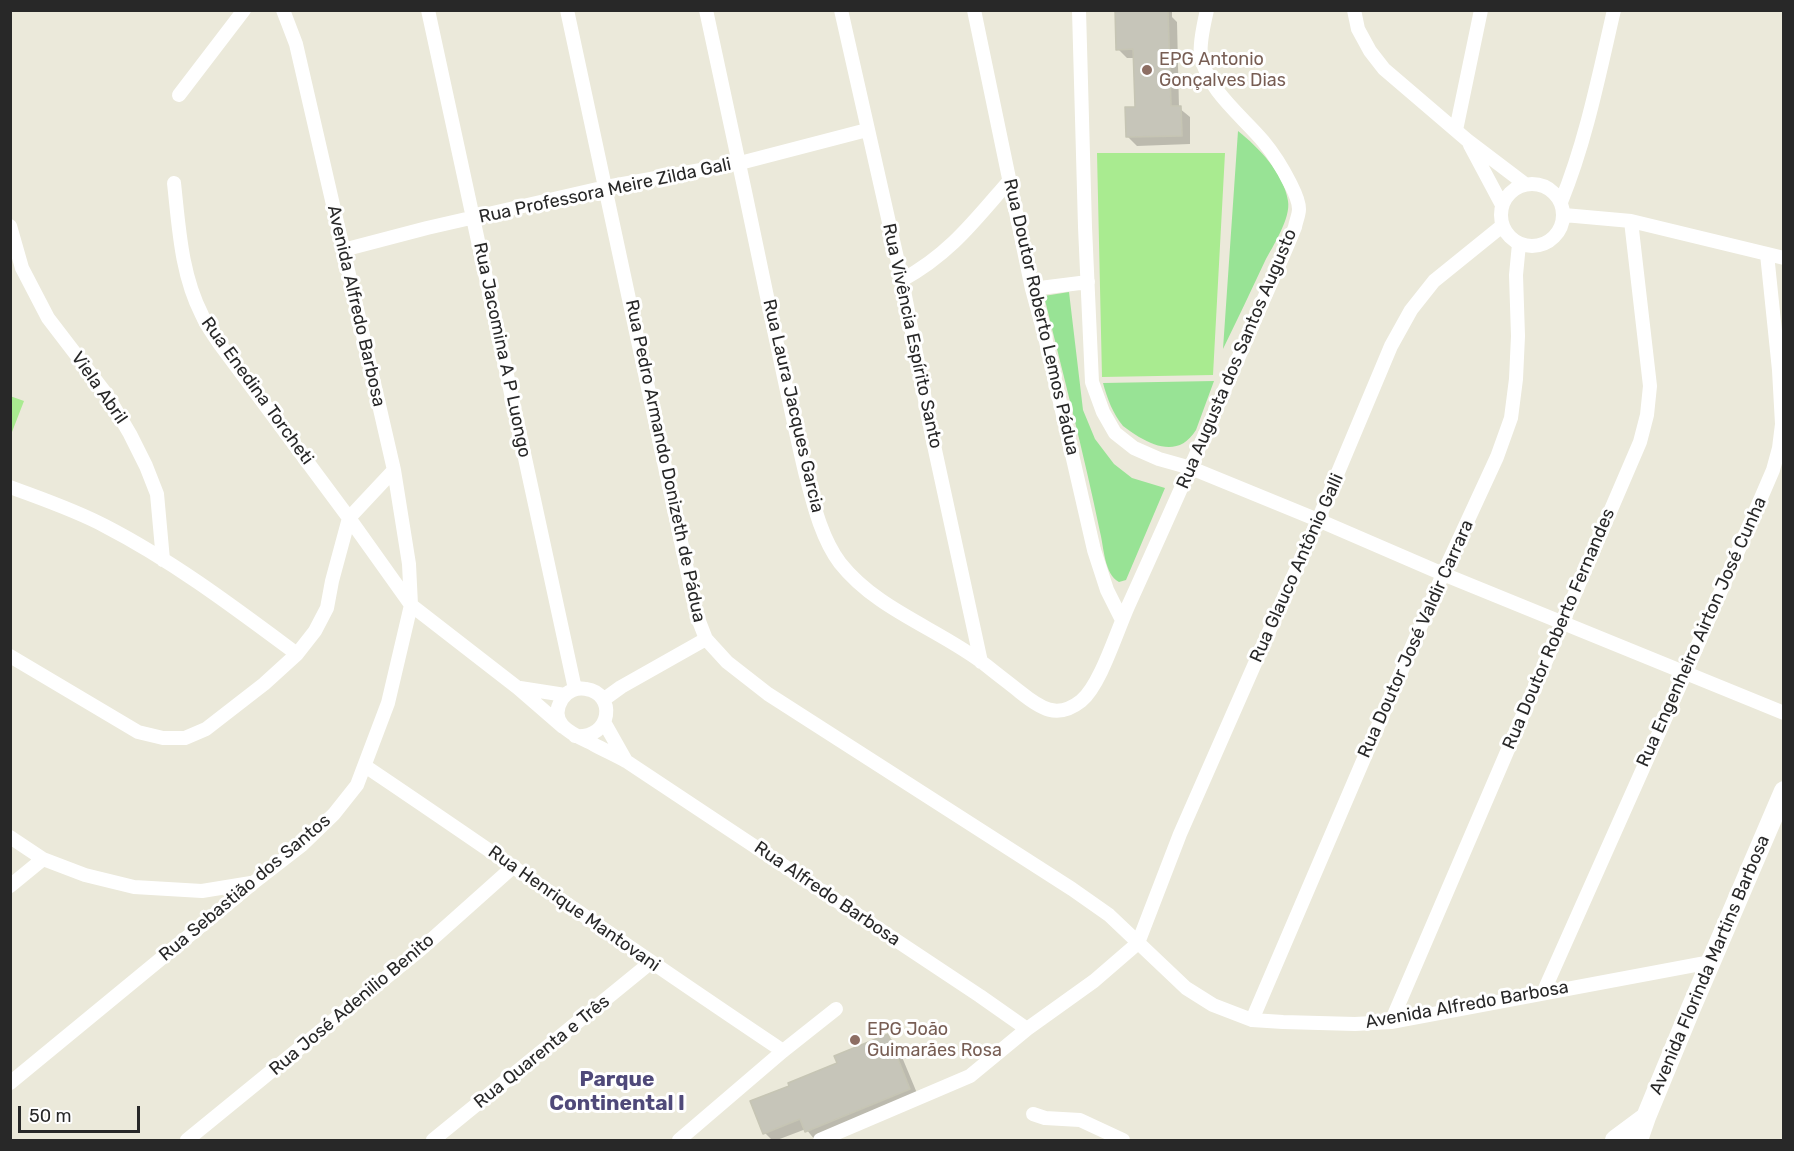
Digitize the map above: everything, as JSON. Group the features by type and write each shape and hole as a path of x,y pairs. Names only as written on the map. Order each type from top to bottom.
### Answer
{"main road":[{"name":"Avenida Florinda Martins Barbosa","path":"1638,1140 1784,791"},
{"path":"1615,1140 1646,1117"}],"street":[{"path":"179,95 244,10"},
{"name":"Avenida Alfredo Barbosa","path":"283,10 296,44 394,470 409,564 411,605"},
{"name":"Rua Jacomina A P Luongo","path":"428,10 474,218 570,692"},
{"name":"Rua Pedro Armando Donizeth de Pádua","path":"567,10 697,616 706,639 727,662 768,694 1072,889 1109,915 1138,943"},
{"name":"Rua Laura Jacques Garcia","path":"706,10 796,435 812,497 826,538 837,559 876,597 981,662 1035,704 1058,711 1068,709"},
{"name":"Rua Vivência Espírito Santo","path":"841,10 902,280 932,436 981,662"},
{"name":"Rua Doutor Roberto Lemos Pádua","path":"974,10 1032,289 1094,550 1107,590 1122,620"},
{"path":"1079,10 1092,382 1103,412 1115,433 1134,448 1191,468 1784,713"},
{"name":"Rua Augusta dos Santos Augusto","path":"1068,709 1079,703 1096,682 1292,236 1299,208 1295,192 1285,174 1263,142 1216,88 1207,70 1201,55 1207,10"},
{"path":"1354,10 1358,29 1370,51 1384,69 1467,140 1526,184"},
{"path":"1456,129 1481,10"},
{"path":"1562,209 1555,193 1546,187 1526,184 1516,188 1507,196 1500,216 1502,226 1512,240 1530,247 1550,242 1562,225 1562,209 1596,87 1614,10"},
{"name":"Rua Professora Meire Zilda Gali","path":"344,250 606,187 740,163 867,130"},
{"path":"1467,140 1502,205"},
{"path":"902,280 921,270 957,242 1010,180"},
{"name":"Rua Enedina Torcheti","path":"174,183 182,254 190,285 202,315 219,343 411,605"},
{"path":"1562,209 1631,221 1784,258"},
{"name":"Rua Doutor Roberto Fernandes","path":"1391,1022 1640,442 1647,415 1650,386 1631,221"},
{"name":"Viela Abril","path":"10,226 22,268 48,318 107,395 146,466 157,495 163,560"},
{"name":"Rua Glauco Antônio Galli","path":"1138,943 1180,834 1318,520 1391,346 1410,310 1434,281 1502,226"},
{"name":"Rua Doutor José Valdir Carrara","path":"1252,1020 1443,574 1497,457 1511,418 1518,336 1516,276 1519,244"},
{"name":"Rua Engenheiro Airton José Cunha","path":"1543,993 1773,470 1782,424 1767,254"},
{"path":"1032,289 1088,282"},
{"path":"10,656 138,732 163,738 185,738 206,729 264,684 297,654 315,631 327,608 349,518 394,470"},
{"path":"10,487 104,525 163,560 226,602 297,654"},
{"path":"411,605 518,688 575,736 592,734 604,722 606,715 603,700 591,690 583,688 570,692 518,688"},
{"name":"Rua Sebastião dos Santos","path":"10,1083 253,882 302,845 334,814 357,785 388,704 411,605"},
{"path":"603,700 621,687 706,639"},
{"path":"563,727 558,714 559,707 570,692"},
{"name":"Rua Alfredo Barbosa","path":"604,722 626,761"},
{"name":"Rua Alfredo Barbosa","path":"575,736 626,761 1027,1029"},
{"name":"Rua Henrique Mantovani","path":"365,766 514,866 650,963 783,1051"},
{"path":"10,837 43,859 85,875 134,887 202,891 253,882"},
{"path":"10,886 43,859"},
{"name":"Rua José Adenilio Benito","path":"187,1140 421,949 514,866"},
{"path":"820,1140 970,1076 1027,1029 1095,981 1138,943"},
{"name":"Avenida Alfredo Barbosa","path":"1138,943 1186,988 1213,1005 1252,1020 1283,1022 1355,1024 1391,1022 1711,962"},
{"name":"Rua Quarenta e Três","path":"433,1140 650,963"},
{"path":"679,1140 836,1009"},
{"path":"1033,1114 1045,1118 1080,1120 1123,1140"}],"green space":[{"path":"1238,131 1262,153 1276,171 1286,191 1288,208 1281,232 1223,349"},
{"path":"1097,153 1225,153 1213,375 1102,377"},
{"path":"1069,292 1083,410 1095,439 1114,464 1132,478 1165,488 1126,580 1119,582 1110,573 1105,560 1087,473 1044,296"},
{"path":"1214,381 1196,430 1184,443 1170,447 1147,441 1123,426 1111,406 1103,383"},
{"path":"10,396 24,401 12,432 11,431"}],"building":[{"path":"1115,10 1168,11 1171,106 1181,106 1182,136 1126,137 1125,107 1135,107 1133,49 1116,50"},
{"path":"888,1034 910,1089 805,1132 800,1119 763,1134 750,1101 789,1086 788,1083 837,1063 834,1056"}],"place":[{"name":"EPG Antonio Gonçalves Dias","path":"1147,70"},
{"name":"EPG João Guimarães Rosa","path":"855,1040"}],"district":[{"name":"Parque Continental I","path":"617,1092"}]}
